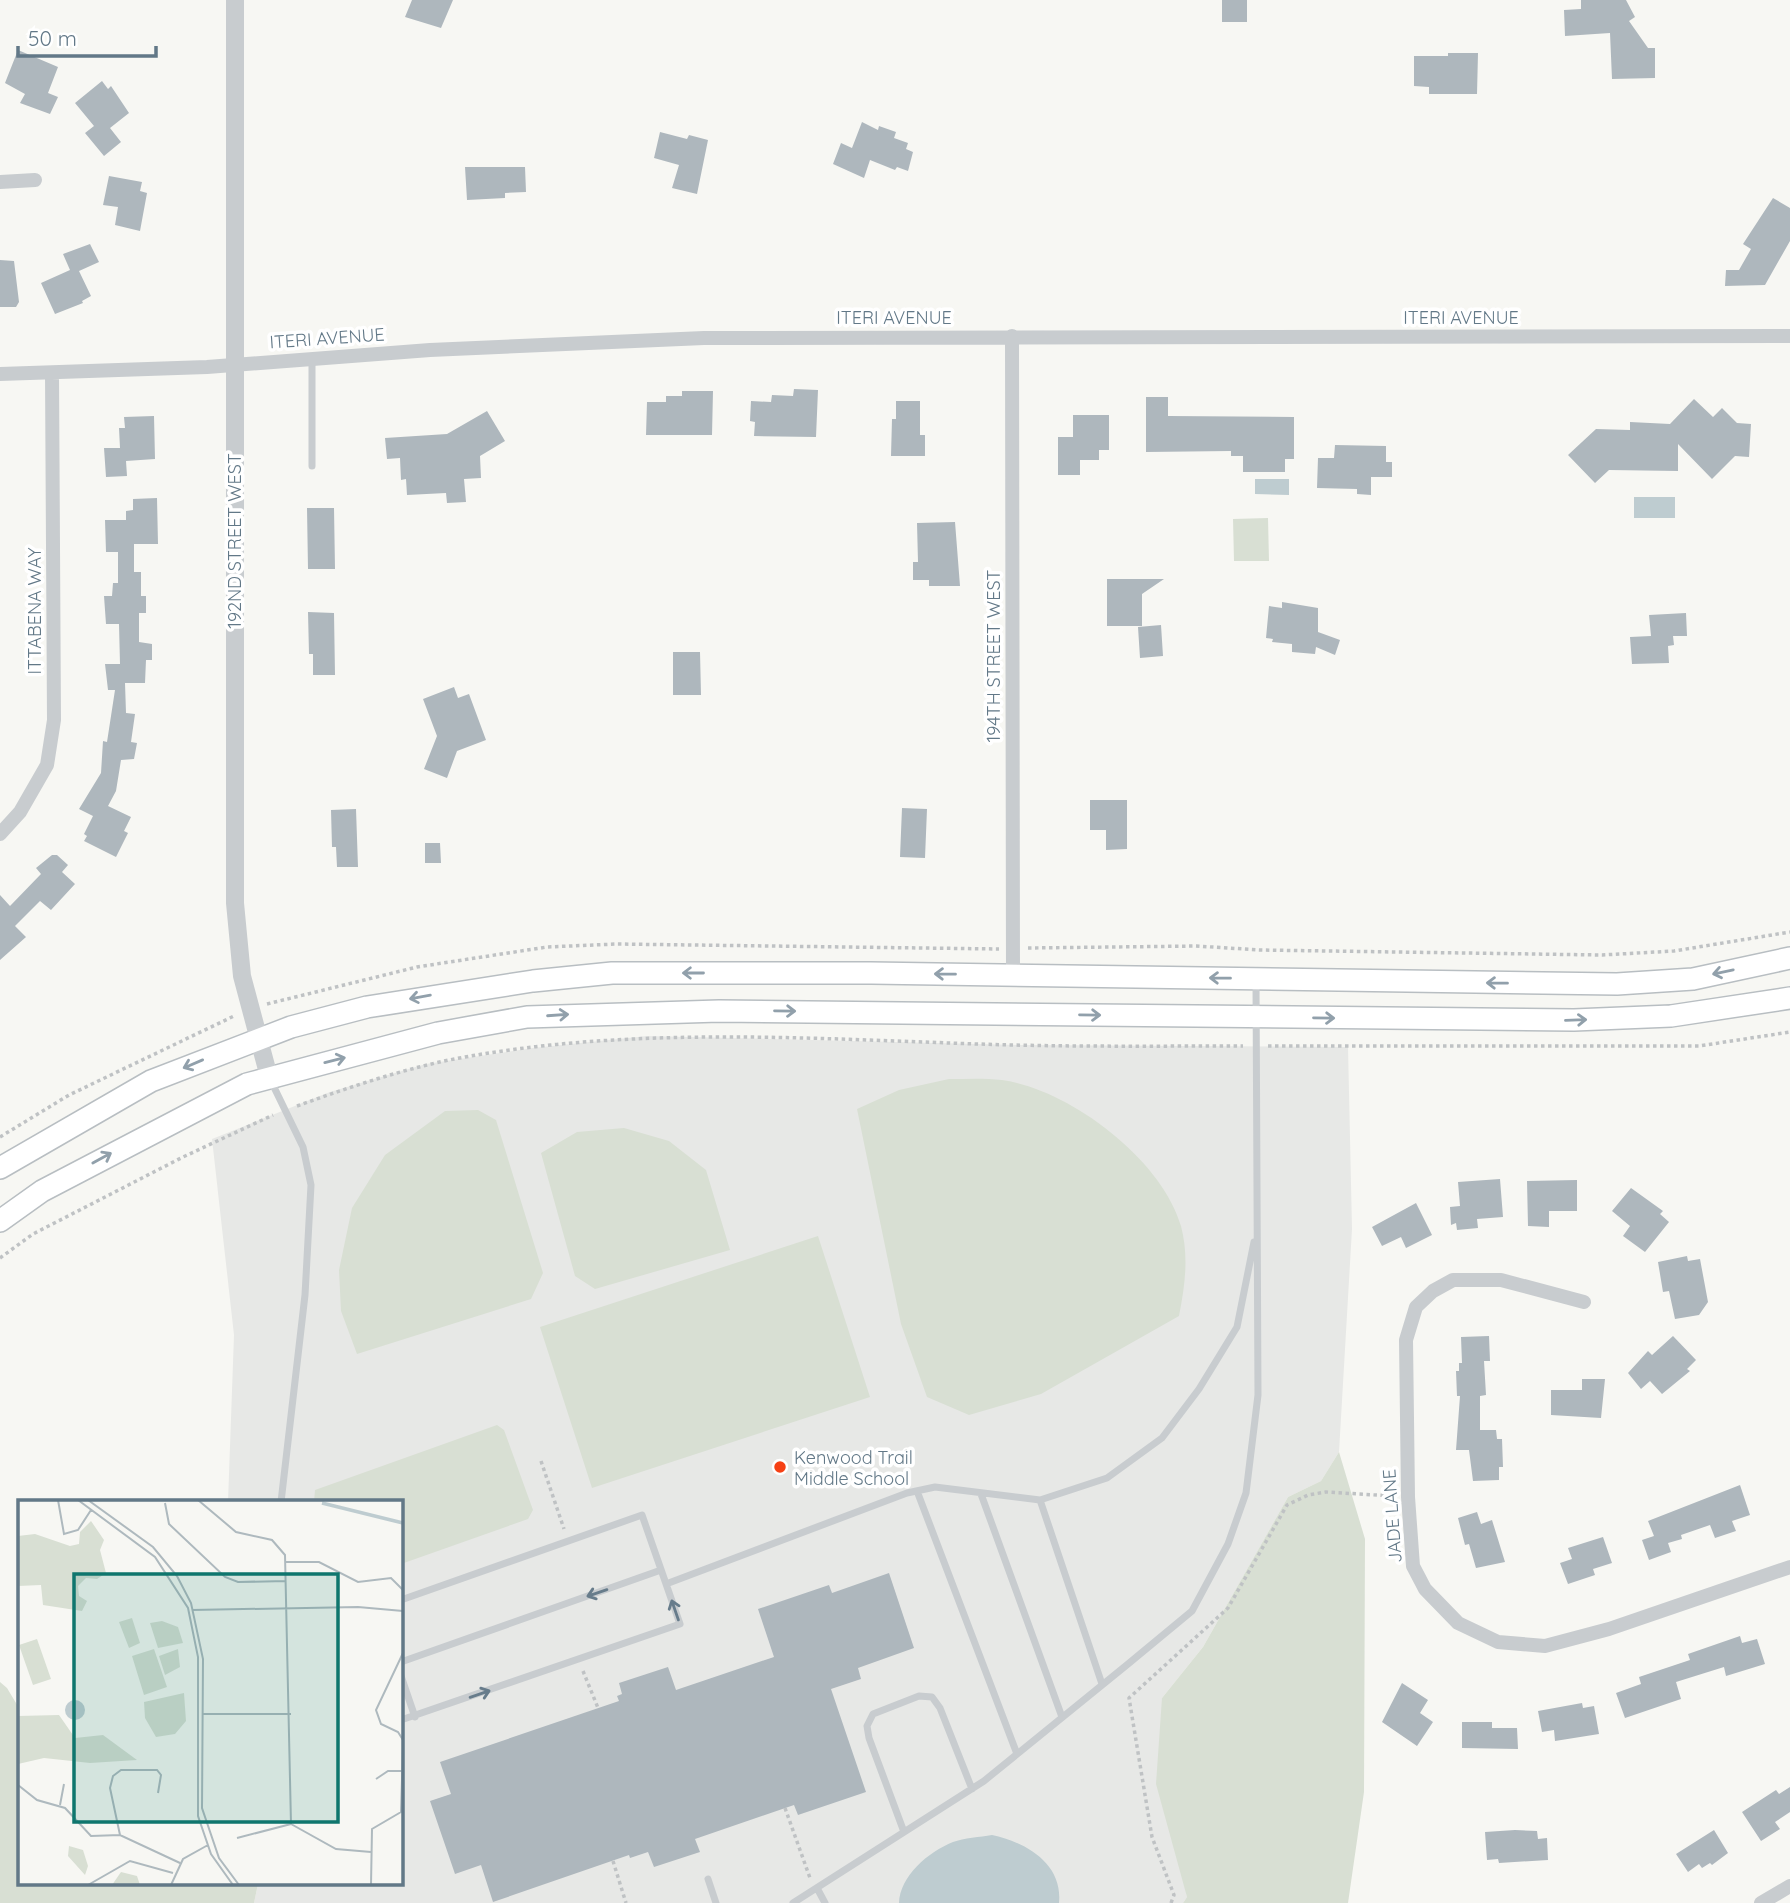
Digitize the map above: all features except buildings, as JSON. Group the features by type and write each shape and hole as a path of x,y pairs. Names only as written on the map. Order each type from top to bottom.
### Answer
{"main road":[{"path":"0,1168 151,1081 257,1040 366,1007 464,989 612,973 1013,975 1617,984 1693,979 1790,958"},
{"path":"0,1221 35,1195 150,1132 247,1084 438,1034 527,1017 733,1011 1574,1020 1671,1016 1790,998"}],"street":[{"name":"192ND STREET WEST","path":"235,0 234,902 240,961 257,1040 269,1077"},
{"path":"0,181 35,180"},
{"name":"194TH STREET WEST","path":"1012,336 1013,975"},
{"name":"ITERI AVENUE","path":"0,374 704,338 1790,336"},
{"name":"ITTABENA WAY","path":"0,834 20,812 47,765 54,720 52,373"},
{"name":"JADE LANE","path":"1584,1302 1501,1280 1454,1280 1433,1291 1416,1307 1406,1340 1408,1497 1413,1566 1425,1589 1458,1623 1498,1642 1545,1646 1609,1629 1790,1567"},
{"path":"1760,1903 1790,1886"}],"lane":[{"path":"312,358 312,466"},
{"path":"793,1903 972,1789 1192,1611 1228,1544 1247,1493 1258,1395 1256,979"},
{"path":"269,1077 303,1147 311,1185 305,1294 281,1500"},
{"path":"666,1584 917,1491 935,1488 1040,1500 1107,1478 1161,1438 1199,1389 1237,1327 1258,1224"},
{"path":"917,1491 1017,1755"},
{"path":"981,1494 1062,1717"},
{"path":"1040,1500 1102,1684"},
{"path":"402,1600 642,1515 680,1624 402,1720"},
{"path":"402,1662 661,1570"},
{"path":"402,1679 415,1717"},
{"path":"904,1832 869,1738 867,1726 873,1714 919,1696 932,1697 940,1708 972,1789"},
{"path":"708,1879 716,1903"},
{"path":"814,1890 825,1903"}],"path":[{"path":"0,1258 33,1234 183,1157 287,1110 356,1084 449,1060 555,1046 684,1036 983,1044 1699,1046 1790,1032"},
{"path":"541,1461 569,1541"},
{"path":"1171,1903 1174,1895 1152,1836 1129,1698 1228,1608 1287,1505 1308,1495 1326,1492 1408,1497"},
{"path":"579,1660 598,1708"},
{"path":"785,1808 814,1890"},
{"path":"613,1861 626,1903"}],"shaded area":[{"path":"1255,479 1289,479 1289,495 1255,494"},
{"path":"1634,497 1675,497 1675,518 1634,518"},
{"path":"1268,518 1269,561 1234,561 1233,519"},
{"name":"Kenwood Trail Middle School","path":"647,1036 1018,1045 1348,1047 1352,1229 1339,1452 1321,1481 1288,1497 1203,1647 1162,1698 1187,1897 1183,1903 254,1903 258,1885 402,1885 402,1500 228,1500 234,1335 212,1139 330,1092 426,1064 533,1048"},
{"path":"949,1079 996,1079 1028,1086 1056,1097 1110,1131 1134,1153 1171,1201 1181,1226 1185,1249 1179,1316 1041,1394 969,1415 927,1397 901,1324 857,1109 899,1090"},
{"path":"478,1110 496,1120 543,1273 531,1299 357,1354 341,1311 339,1270 352,1208 385,1155 445,1111"},
{"path":"624,1128 669,1141 706,1170 730,1250 595,1289 575,1276 541,1153 577,1132"},
{"path":"818,1236 870,1397 592,1488 540,1327"},
{"path":"497,1425 504,1430 533,1510 528,1519 402,1564 402,1500 314,1500 315,1490"},
{"path":"1339,1452 1365,1539 1364,1792 1348,1903 1183,1903 1187,1897 1156,1784 1162,1698 1203,1647 1288,1497 1321,1481"},
{"path":"0,1682 18,1706 18,1885 258,1885 254,1903 0,1903"},
{"path":"992,1835 1029,1849 1048,1866 1059,1889 1059,1903 899,1903 904,1883 910,1874 934,1852 957,1841"}],"place":[{"name":"Kenwood Trail Middle School","path":"780,1467"}]}
